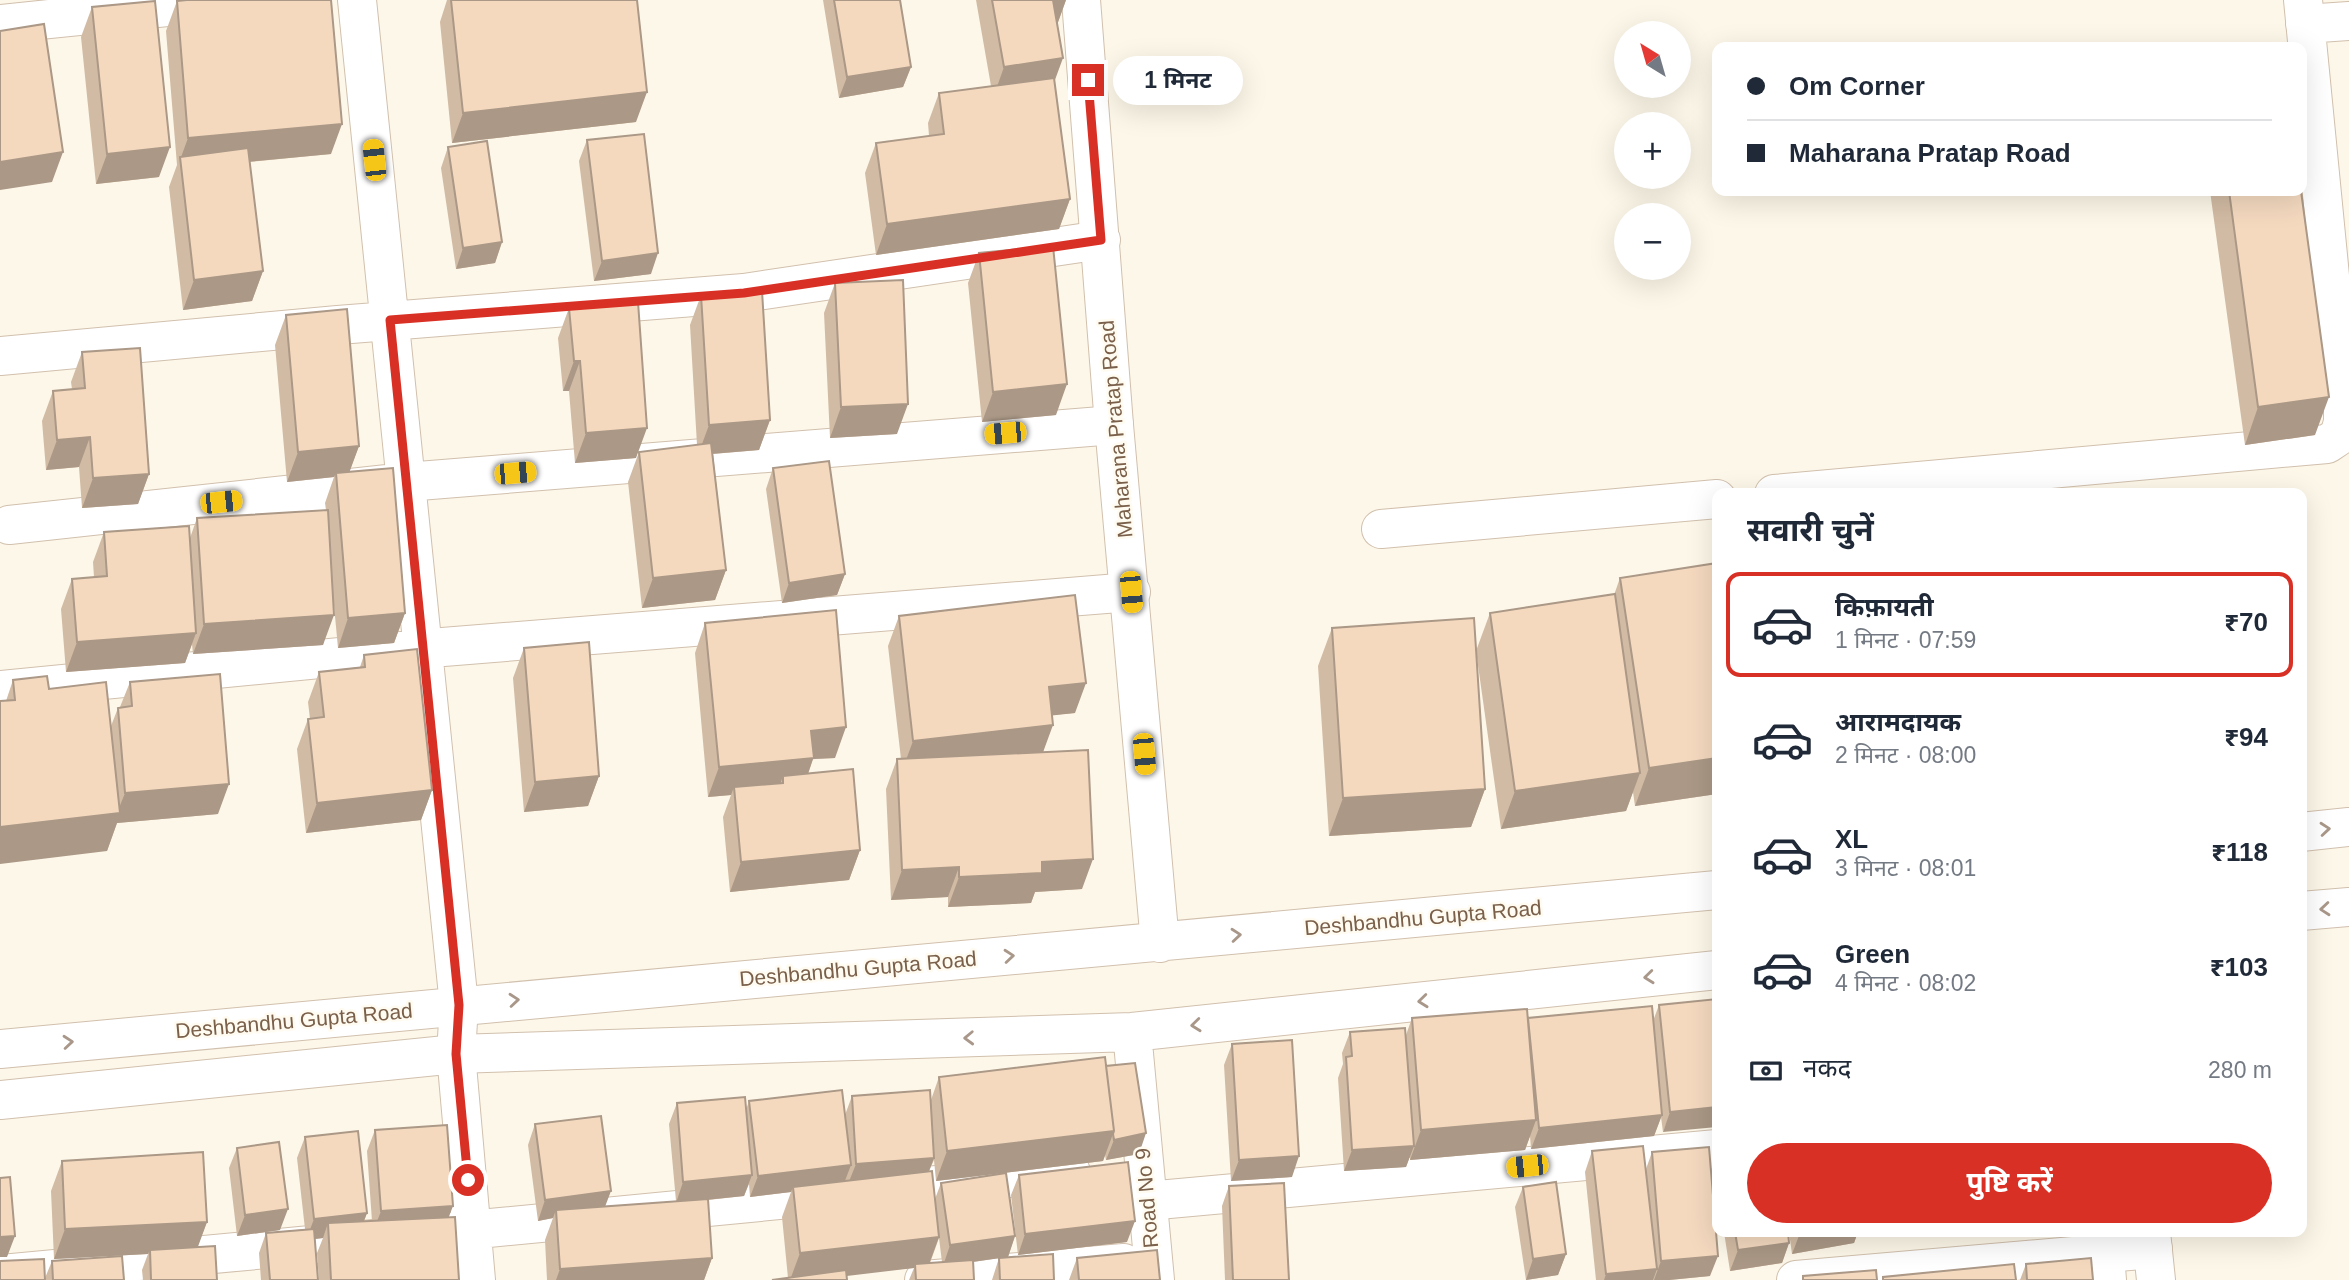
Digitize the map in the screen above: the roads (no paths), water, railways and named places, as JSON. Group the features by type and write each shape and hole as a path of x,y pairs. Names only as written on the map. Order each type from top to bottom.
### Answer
{"street":[{"path":"0,24 236,0"},
{"path":"357,0 459,1005 456,1054 476,1280"},
{"name":"Maharana Pratap Road","path":"1081,0 1114,425 1131,592 1160,943"},
{"path":"2307,42 2304,12 2349,21"},
{"path":"1840,488 2327,444 2339,436 2343,409 2307,43"},
{"path":"0,356 390,320 744,293 1101,240"},
{"path":"9,525 406,482 1114,425"},
{"path":"1381,529 1712,499"},
{"path":"0,690 423,649 1131,592"},
{"path":"2307,831 2349,827"},
{"name":"Deshbandhu Gupta Road","path":"0,1049 1712,890"},
{"path":"2307,910 2349,907"},
{"path":"0,1100 456,1054 1132,1032 1712,971"},
{"name":"Road No 9","path":"1132,1032 1154,1270"},
{"path":"0,1274 472,1230 1146,1183 1712,1149"},
{"path":"1796,1280 2105,1255 2153,1254"},
{"path":"924,1280 1154,1270"}]}
